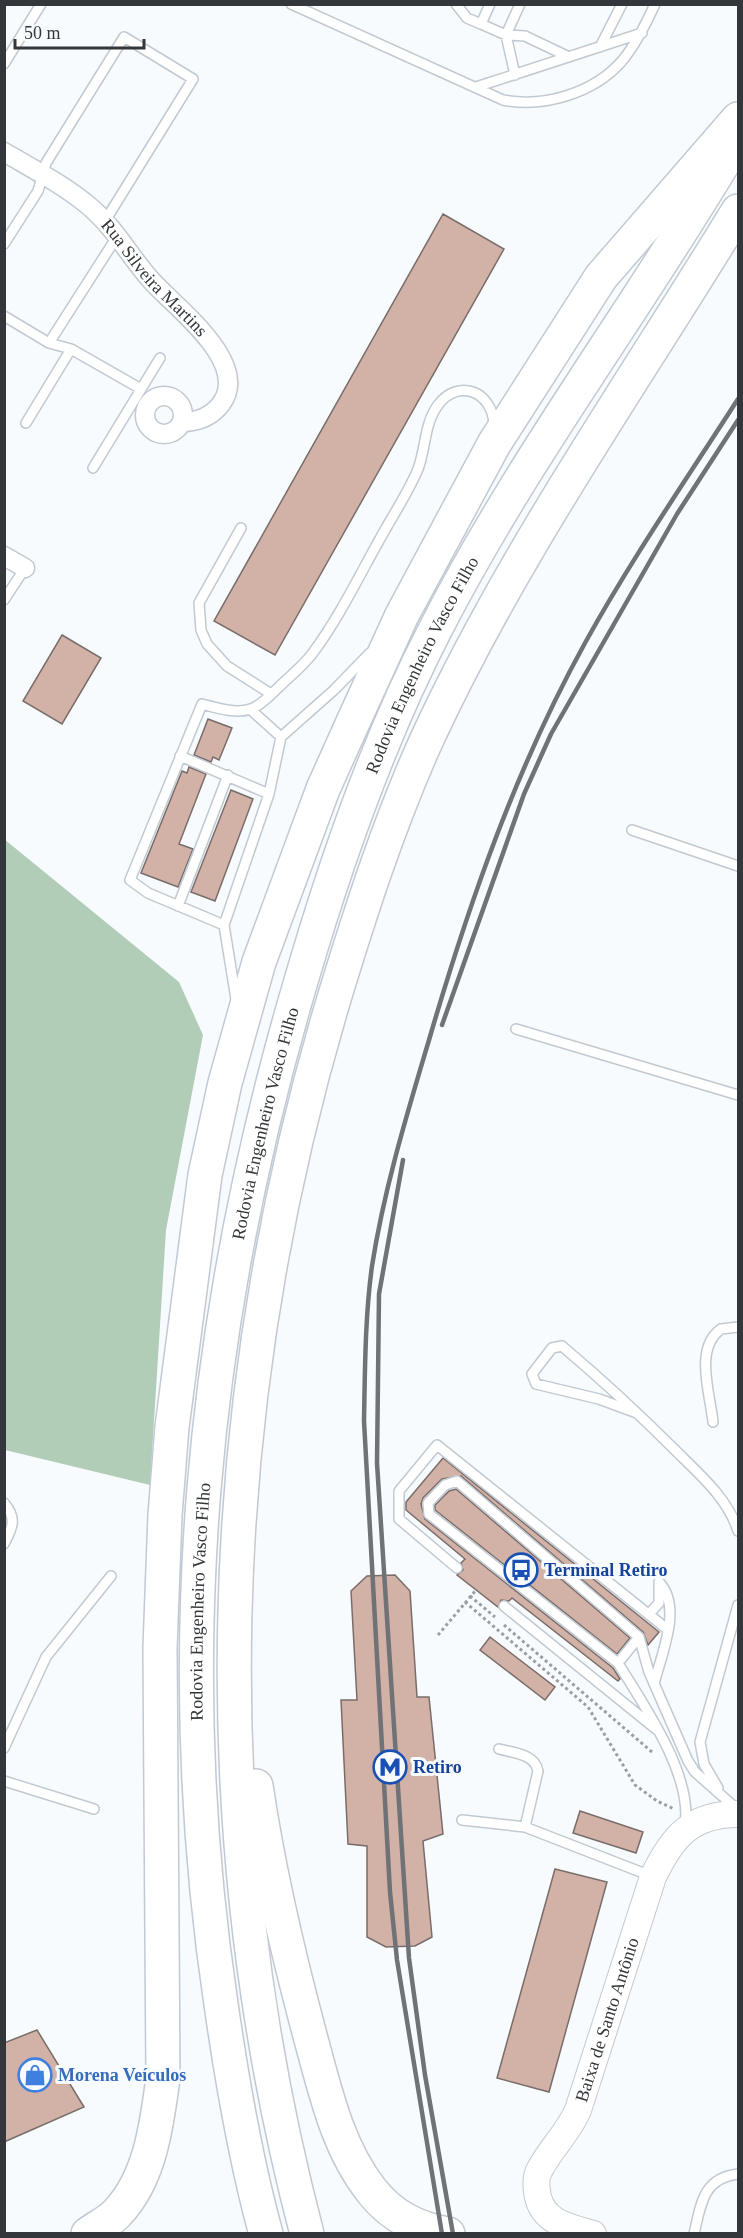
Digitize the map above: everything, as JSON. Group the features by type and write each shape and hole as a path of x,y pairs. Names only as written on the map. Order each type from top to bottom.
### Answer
{"highway":[{"path":"88,2234 118,2213 134,2189 155,2133 163,2078 159,1760 165,1515 181,1346 204,1175 238,1034 272,920 305,834 402,615 494,444 601,277 738,119"},
{"name":"Rodovia Engenheiro Vasco Filho","path":"263,2223 233,2085 210,1933 198,1763 195,1643 200,1518 218,1346 247,1183 268,1091 341,853 389,728 435,629 528,471 697,208 738,138"},
{"name":"Rodovia Engenheiro Vasco Filho","path":"303,2218 270,2077 244,1901 235,1765 234,1643 238,1517 255,1350 287,1177 324,1032 347,955 393,822 426,740 511,575 738,211"},
{"path":"268,1091 279,985 305,834"},
{"path":"234,1643 269,1873 290,1961 340,2135 361,2177 386,2206 415,2225 448,2234"}],"main road":[{"name":"Baixa de Santo Antônio","path":"593,2234 565,2226 549,2217 540,2205 536,2188 538,2172 570,2128 578,2110 653,1877 665,1853 685,1822 711,1817 734,1807"}],"street":[{"name":"Rua Silveira Martins","path":"4,153 88,205 118,235 161,292 212,342 226,373 228,387 225,398 216,410 194,422 182,422"},
{"path":"4,556 25,568"}],"lane":[{"path":"4,64 41,4"},
{"path":"291,4 503,100 523,104 544,102 575,92 603,79 622,61 642,33 655,4"},
{"path":"456,4 467,18 506,35 525,36 569,57"},
{"path":"481,24 490,4"},
{"path":"515,75 506,35 520,4"},
{"path":"600,47 622,4"},
{"path":"476,87 642,33"},
{"path":"4,244 38,191 46,163 124,37 193,80 105,221"},
{"path":"49,343 118,235"},
{"path":"4,316 49,343 71,349 141,389"},
{"path":"26,423 71,349"},
{"path":"93,468 160,358"},
{"path":"224,925 148,893 130,880 202,704 222,710 250,709 271,694 310,657 330,628 418,468 431,417 439,403 449,394 463,391 477,393 488,400 493,410 494,444"},
{"path":"241,528 199,603 201,630 207,644 227,666 271,694"},
{"path":"4,600 25,568"},
{"path":"238,1034 234,976 224,925 269,794 281,737 362,662 402,615"},
{"path":"250,709 281,737"},
{"path":"180,756 269,794"},
{"path":"178,906 228,775"},
{"path":"632,830 738,866"},
{"path":"516,1029 738,1095"},
{"path":"713,1422 705,1356 707,1344 722,1329 738,1328"},
{"path":"637,1413 599,1399 536,1384 532,1374 552,1348 562,1346 637,1413 716,1493 729,1510 738,1531"},
{"path":"457,1568 399,1519 399,1491 437,1445 667,1629"},
{"path":"685,1822 676,1773 656,1729 618,1663 429,1514 428,1503 449,1482 457,1481 462,1484 639,1637 654,1684 695,1772 734,1807"},
{"path":"4,1503 12,1512 14,1526 4,1544"},
{"path":"4,1748 46,1657 111,1576"},
{"path":"650,1614 659,1603 659,1582 669,1599 670,1614 654,1684"},
{"path":"734,1807 704,1764 701,1753 702,1731 738,1605"},
{"path":"504,1606 656,1729"},
{"path":"618,1663 639,1637"},
{"path":"678,1736 689,1744 694,1742 702,1731"},
{"path":"499,1749 532,1759 536,1763 538,1772 525,1827"},
{"path":"4,1781 94,1809"},
{"path":"462,1820 525,1827 653,1877"},
{"path":"694,2234 703,2194 718,2179 738,2174"}],"path":[{"path":"438,1635 476,1590"},
{"path":"470,1596 652,1752 655,1749"},
{"path":"465,1602 588,1707 635,1785 685,1822"}],"green space":[{"path":"4,839 179,982 203,1035 166,1230 150,1485 5,1450"}],"building":[{"path":"443,214 504,249 275,655 214,621"},
{"path":"62,635 101,658 62,724 23,701"},
{"path":"208,719 232,728 219,760 213,757 211,762 194,755"},
{"path":"189,767 206,774 179,844 193,849 178,887 141,873 182,771 187,773"},
{"path":"231,790 253,799 215,901 191,892"},
{"path":"443,1458 659,1632 648,1645 643,1632 461,1476 442,1479 423,1498 421,1504 425,1519 613,1668 620,1679 618,1681 512,1598 509,1601 501,1600 498,1607 457,1575 463,1570 461,1563 465,1559 406,1510 406,1502"},
{"path":"456,1489 630,1638 617,1654 435,1510 435,1505 449,1491"},
{"name":"Retiro","path":"395,1575 410,1591 417,1697 429,1697 443,1834 423,1841 432,1937 415,1946 386,1947 367,1937 367,1846 348,1844 341,1700 357,1700 351,1591 367,1576"},
{"path":"490,1637 555,1687 545,1700 480,1650"},
{"path":"580,1811 643,1832 636,1853 573,1833"},
{"path":"555,1869 607,1882 549,2092 497,2078"},
{"name":"Morena Veículos","path":"37,2030 84,2107 4,2142 4,2043"}],"railway":[{"path":"442,2234 397,1960 390,1892 364,1421 367,1324 372,1266 397,1152 444,989 478,887 516,787 560,690 603,611 738,399"},
{"path":"442,1025 524,794 551,734 677,514 738,420"},
{"path":"403,1160 379,1294 377,1463 409,1958 425,2075 453,2234"}],"place":[{"name":"Terminal Retiro","path":"521,1570"},
{"name":"Retiro","path":"390,1767"},
{"name":"Morena Veículos","path":"35,2075"}]}
